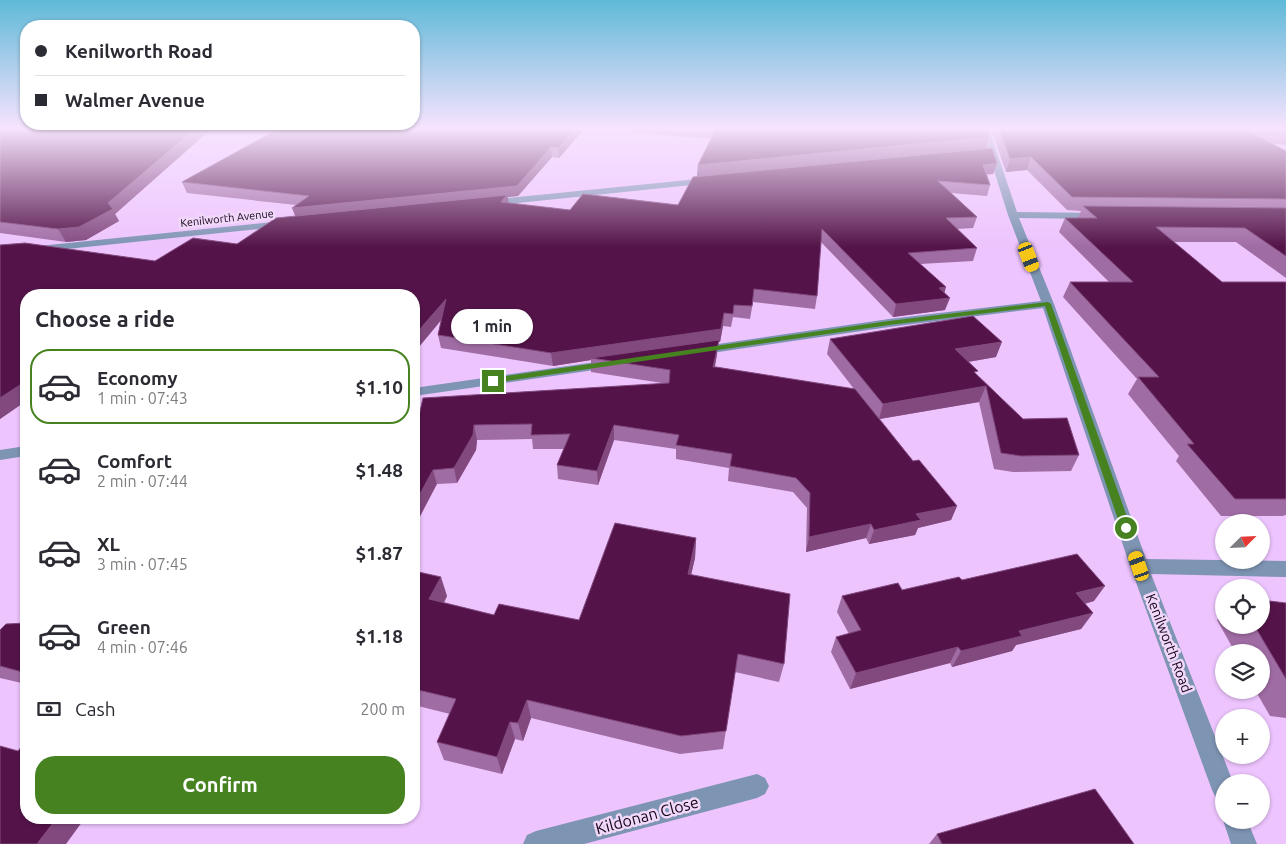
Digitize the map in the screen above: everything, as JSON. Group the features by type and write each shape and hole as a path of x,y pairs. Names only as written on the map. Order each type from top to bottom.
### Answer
{"street":[{"name":"Kenilworth Road","path":"995,168 1048,304 1139,566 1218,774"},
{"path":"477,204 721,179"},
{"path":"1013,215 1106,216"},
{"name":"Kenilworth Avenue","path":"0,253 290,224"},
{"path":"681,353 889,323 1048,304"},
{"path":"420,391 622,362"},
{"path":"0,455 20,452"},
{"path":"1139,566 1286,569"},
{"name":"Kildonan Close","path":"536,844 757,786"},
{"path":"1238,829 1244,844"}],"building":[{"path":"0,168 149,168 108,203 113,209 79,227 58,229 0,222"},
{"path":"207,168 532,168 517,186 292,208 309,196 182,182"},
{"path":"782,168 984,168 990,185 938,181 977,217 946,218 977,248 908,253 946,287 939,288 950,298 896,304 822,229 817,296 754,289 752,306 734,305 733,314 724,313 721,329 551,353 438,335 446,299 420,329 420,289 20,289 20,385 0,398 0,245 25,243 155,261 193,238 237,244 276,218 507,195 501,202 570,210 583,194 678,205 693,177"},
{"path":"1043,168 1286,168 1286,199 1072,197"},
{"path":"1083,206 1286,208 1286,256 1245,228 1156,227 1222,282 1286,282 1286,499 1235,499 1187,444 1194,444 1138,377 1159,377 1070,282 1133,282 1065,218 1097,218"},
{"path":"973,316 1002,342 955,349 978,371 974,372 1023,419 1067,418 1079,455 1021,456 1001,453 986,386 883,404 830,339"},
{"path":"719,340 713,367 855,389 913,461 919,460 957,506 916,514 921,520 874,530 871,524 809,537 810,493 796,478 730,466 732,454 676,445 679,435 614,425 597,471 557,465 570,434 531,435 532,424 474,425 473,435 454,468 433,470 420,494 420,411 423,398 669,383 670,370 591,358"},
{"path":"615,523 696,538 688,574 790,594 784,664 738,654 726,731 681,736 527,700 518,723 510,722 497,757 437,742 456,699 420,690 420,572 441,577 429,599 494,615 499,604 579,620"},
{"path":"1077,554 1105,586 1076,593 1093,613 1019,631 1022,636 961,651 958,647 856,673 836,637 861,630 842,596 898,583 902,590 959,577 962,580"},
{"path":"1270,601 1286,603 1286,679 1270,652 1270,644 1265,644 1259,634 1270,634"},
{"path":"20,623 20,671 0,666 0,630 6,624"},
{"path":"0,746 18,751 20,748 20,824 52,824 37,844 0,844"},
{"path":"1095,789 1134,844 942,844 937,834"}],"route":[{"path":"493,381 889,323 1048,304 1126,528"}]}
